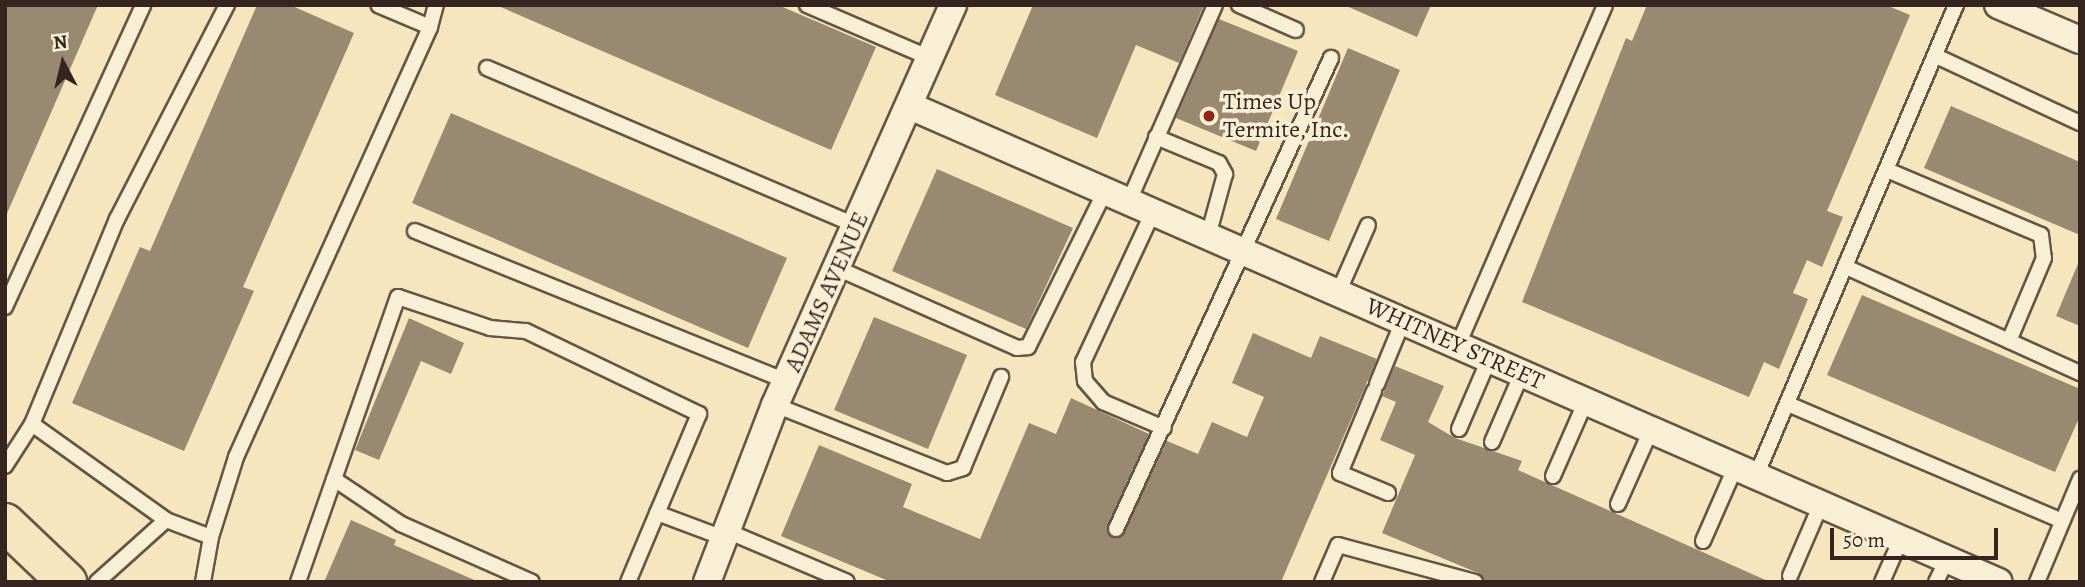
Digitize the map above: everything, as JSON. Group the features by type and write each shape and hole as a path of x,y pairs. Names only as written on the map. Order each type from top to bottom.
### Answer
{"main road":[{"path":"5,523 67,582"}],"street":[{"name":"ADAMS AVENUE","path":"707,582 781,393 953,5"},
{"path":"1998,5 2080,40"},
{"name":"WHITNEY STREET","path":"910,106 1901,539 1941,570 1999,582"}],"lane":[{"path":"5,307 143,5"},
{"path":"5,466 32,424 117,219 228,5"},
{"path":"379,5 430,27"},
{"path":"203,582 211,537 236,457 430,27 436,5"},
{"path":"807,5 930,58"},
{"path":"1164,428 1103,402 1085,381 1083,362 1129,202 1215,5"},
{"path":"1240,5 1296,30"},
{"path":"1458,345 1605,5"},
{"path":"1703,541 1788,404 1956,5"},
{"path":"1937,55 2080,123"},
{"path":"1116,529 1246,253 1331,58"},
{"path":"487,68 857,226"},
{"path":"1156,137 1219,163 1225,174 1208,236"},
{"path":"1887,170 2040,235 2044,258 2009,341"},
{"path":"838,269 1017,348 1028,347 1129,202"},
{"path":"1338,293 1368,225"},
{"path":"415,231 781,393 947,473 963,468 1001,377"},
{"path":"1846,267 2080,373"},
{"path":"298,582 398,297 490,328 526,331 699,414 628,582"},
{"path":"1388,493 1340,473 1403,321"},
{"path":"1459,429 1489,359"},
{"path":"1492,442 1522,373"},
{"path":"1553,476 1586,401"},
{"path":"1788,404 2062,521"},
{"path":"32,424 166,520 211,537"},
{"path":"1618,504 1651,430"},
{"path":"334,479 401,524 532,582"},
{"path":"2037,582 2080,479"},
{"path":"1790,576 1821,504"},
{"path":"657,513 725,535 847,582"},
{"path":"97,582 166,520"},
{"path":"1882,582 1901,539"},
{"path":"1322,582 1338,545 1475,582"}],"building":[{"path":"5,5 98,5 5,218"},
{"path":"257,5 290,5 354,33 243,287 254,291 184,451 72,403 140,247 150,251"},
{"path":"496,5 778,5 876,47 831,150"},
{"path":"1033,5 1204,5 1179,63 1136,45 1097,138 995,95"},
{"path":"1344,5 1431,5 1417,37"},
{"path":"1647,5 1886,5 1910,15 1827,211 1843,217 1822,267 1807,260 1793,293 1808,299 1779,369 1764,362 1749,397 1522,302 1626,38 1632,41"},
{"path":"1219,19 1298,51 1256,151 1176,118"},
{"path":"1348,48 1400,70 1329,241 1276,219"},
{"path":"1951,106 2080,162 2080,235 1924,168"},
{"path":"451,113 787,258 748,348 412,203"},
{"path":"937,169 1073,228 1026,329 892,271"},
{"path":"2080,259 2080,326 2056,316"},
{"path":"1862,295 2080,389 2080,416 2055,472 1827,375"},
{"path":"874,317 967,355 928,449 834,410"},
{"path":"409,318 464,343 451,374 421,361 379,460 355,450"},
{"path":"1253,333 1311,358 1320,336 1377,359 1281,582 891,582 781,536 819,445 912,484 903,507 980,539 1029,423 1056,434 1071,398 1149,434 1107,526 1109,535 1121,537 1167,441 1198,454 1212,422 1247,437 1264,397 1232,383"},
{"path":"1395,366 1444,386 1428,422 1455,438 1522,461 1518,470 1770,582 1484,582 1478,573 1382,533 1415,455 1380,440 1396,402 1382,396"},
{"path":"351,520 396,540 394,545 479,582 324,582"}],"place":[{"name":"Times Up Termite, Inc.","path":"1209,116"}]}
